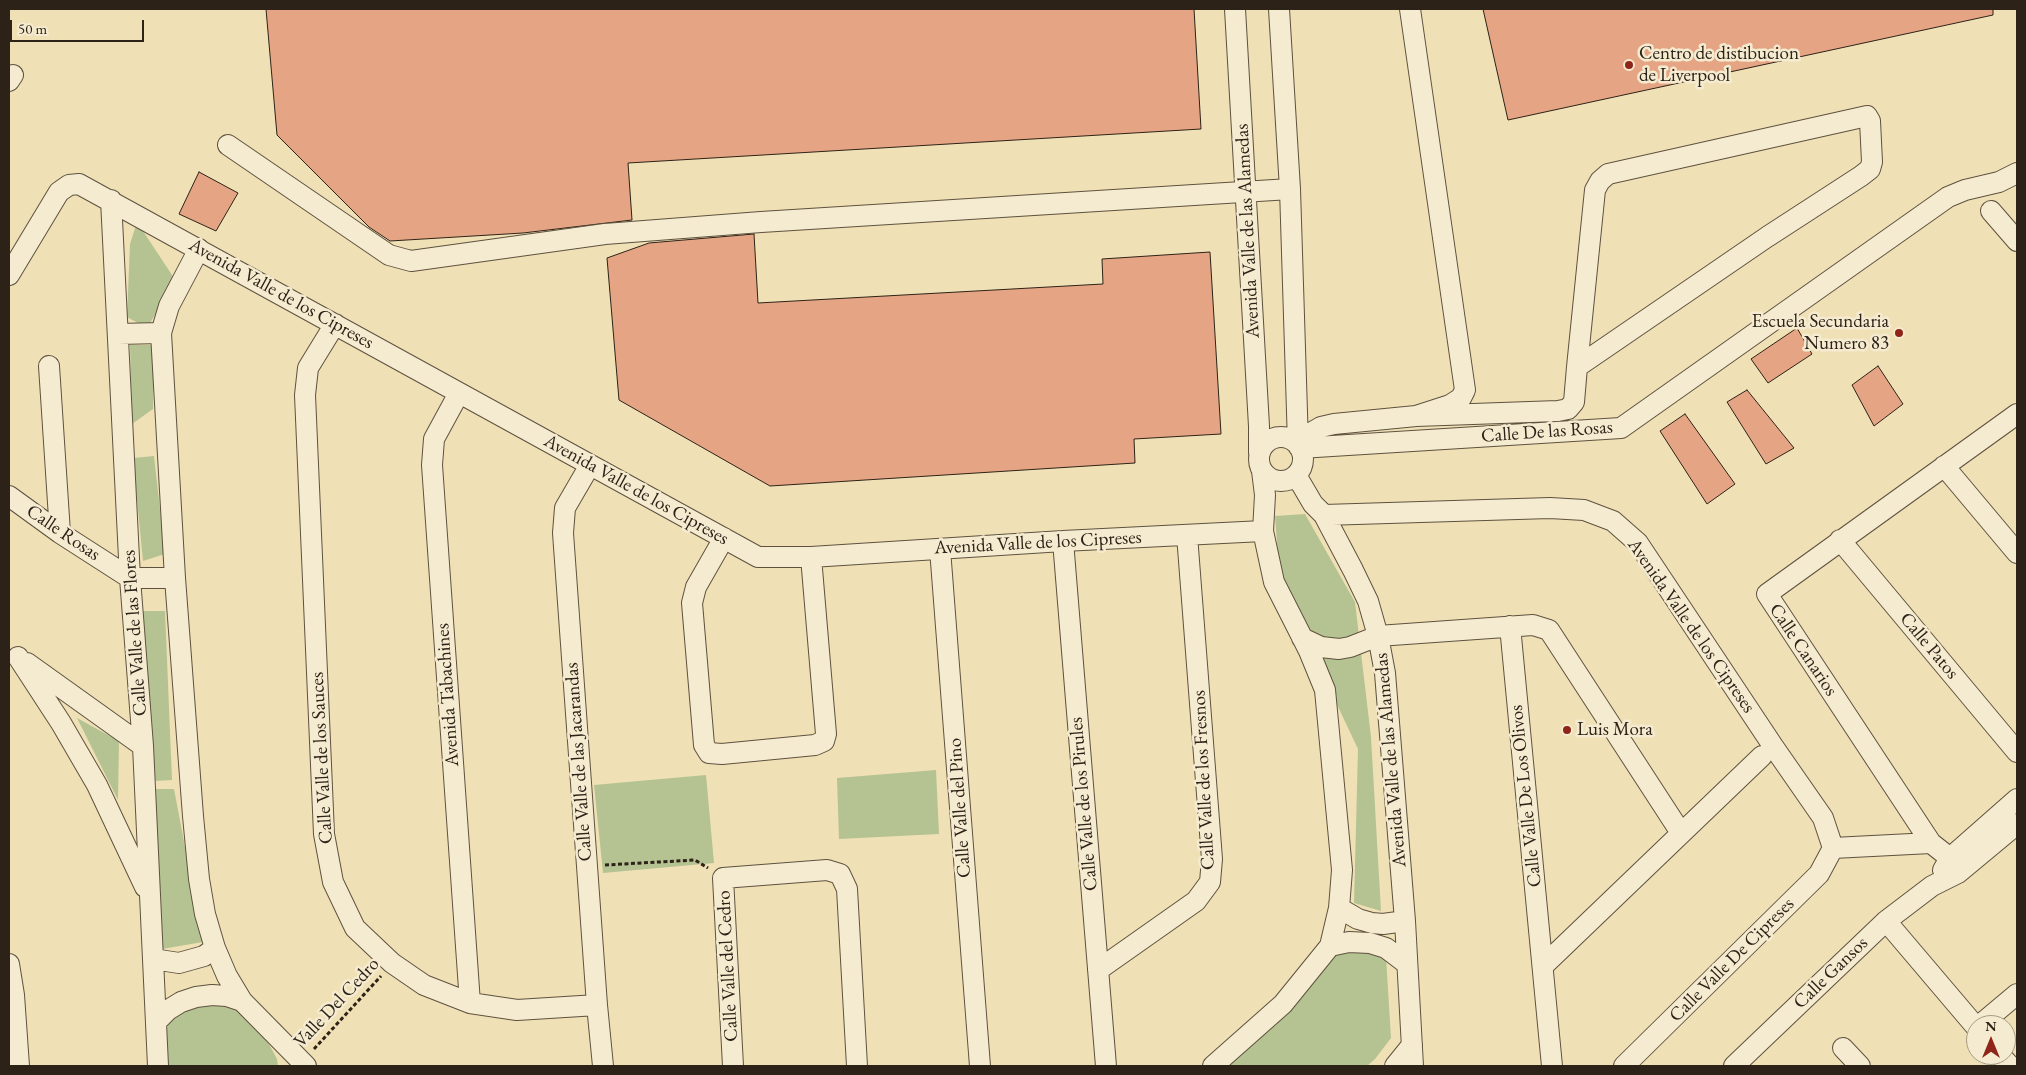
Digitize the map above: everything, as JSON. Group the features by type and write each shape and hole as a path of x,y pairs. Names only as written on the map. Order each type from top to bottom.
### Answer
{"street":[{"name":"Avenida Valle de las Alamedas","path":"1235,9 1260,426 1260,462 1265,495 1263,531 1274,582 1325,690 1342,870 1339,908 1330,946"},
{"path":"1279,9 1290,189 1299,446 1303,462 1296,475 1284,481 1278,481 1266,476 1260,462 1266,442 1279,437 1292,440 1299,446"},
{"path":"1410,9 1465,390 1461,398 1450,405 1416,416"},
{"path":"1299,446 1309,434 1321,427 1334,424 1416,416 1558,411 1568,409 1574,402 1577,367 1595,190 1600,181 1608,174 1867,116 1870,121 1871,130 1872,162 1870,169 1577,367"},
{"path":"228,145 390,254 411,261 605,234 761,222 1290,189"},
{"name":"Calle De las Rosas","path":"1299,446 1621,428 1948,197 1965,190 1999,182 2017,173"},
{"name":"Avenida Valle de los Cipreses","path":"9,275 59,192 69,184 79,184 758,557 811,557 1063,541 1263,531"},
{"name":"Calle Valle de las Flores","path":"111,200 130,578 143,746 158,1066"},
{"path":"1991,211 2017,241"},
{"path":"199,249 168,306 161,333 175,578 197,861 205,914 215,948 227,976 242,1001 304,1064"},
{"name":"Calle Valle de los Sauces","path":"335,324 308,368 305,395 324,834 334,882 355,928 392,963 424,985 470,1003 517,1010 597,1005"},
{"path":"118,334 161,333"},
{"path":"49,366 60,533"},
{"name":"Avenida Tabachines","path":"460,392 434,439 432,465 470,1003"},
{"name":"Calle Canarios","path":"1954,866 1932,843 1766,594 2017,414"},
{"name":"Calle Valle de las Jacarandas","path":"590,465 565,508 562,533 603,1066"},
{"path":"1944,466 2017,553"},
{"name":"Avenida Valle de las Alamedas","path":"1296,475 1314,504 1324,515 1368,601 1378,636 1385,673 1405,921 1413,1066"},
{"name":"Calle Rosas","path":"9,496 60,533 130,578"},
{"name":"Avenida Valle de los Cipreses","path":"1324,515 1550,508 1584,510 1613,521 1638,543 1767,738 1823,818 1834,848"},
{"name":"Calle Valle de los Fresnos","path":"1098,970 1196,901 1210,882 1212,859 1187,535"},
{"path":"724,538 696,587 692,603 704,745 709,753 722,754 806,746 824,741 826,734 811,557"},
{"name":"Calle Patos","path":"1840,540 2017,752"},
{"name":"Calle Valle de los Pirules","path":"1063,541 1106,1066"},
{"name":"Calle Valle del Pino","path":"940,549 980,1066"},
{"path":"130,578 175,578"},
{"path":"1302,638 1321,647 1339,649 1350,648 1378,636 1533,625 1549,630 1681,833"},
{"name":"Calle Valle De Los Olivos","path":"1510,626 1552,1066"},
{"path":"13,654 143,746"},
{"path":"13,654 61,723 97,785 149,896"},
{"path":"1543,966 1762,756"},
{"path":"1954,866 2017,799"},
{"path":"1954,866 2017,824"},
{"path":"1834,848 1932,843"},
{"name":"Calle Valle De Cipreses","path":"1624,1066 1820,874 1834,848"},
{"name":"Calle Gansos","path":"1734,1066 1886,921 1932,886 1954,866"},
{"name":"Calle Valle del Cedro","path":"733,1066 723,878 827,870 840,874 847,890 857,1066"},
{"path":"1339,908 1358,919 1372,922 1384,924 1405,921"},
{"path":"1886,921 1966,1015"},
{"path":"1213,1066 1283,1004 1330,946 1349,942 1370,943 1386,948 1407,964"},
{"path":"153,959 179,963 204,956 215,948"},
{"path":"9,964 14,995 18,1066"},
{"path":"1992,1015 2017,994"},
{"path":"156,1021 181,1002 196,997 227,996 242,1001"},
{"path":"1395,1066 1412,1045"},
{"path":"1843,1048 1860,1066"}],"path":[{"path":"587,866 695,860 723,878"},
{"name":"Valle Del Cedro","path":"304,1064 392,963"}],"green space":[{"path":"137,222 176,281 147,328 127,317 130,244"},
{"path":"130,345 154,345 153,409 132,424"},
{"path":"154,456 165,554 143,561 133,458"},
{"path":"1305,514 1355,602 1371,737 1381,911 1354,903 1358,749 1288,601 1278,556 1275,516"},
{"path":"138,611 165,611 172,780 154,781"},
{"path":"77,718 119,741 118,800"},
{"path":"936,770 939,834 839,839 837,778"},
{"path":"706,775 714,863 603,873 594,785"},
{"path":"152,789 174,789 203,942 162,949"},
{"path":"1346,943 1386,957 1391,1038 1375,1059 1367,1066 1228,1066"},
{"path":"196,999 240,1007 270,1046 277,1059 278,1066 163,1066 165,1033 174,1010"}],"building":[{"path":"266,9 1194,9 1201,129 628,163 632,220 523,233 390,241 369,227 277,135"},
{"name":"Centro de distibucion de Liverpool","path":"1483,9 1993,9 1993,15 1508,120"},
{"path":"199,172 238,193 216,231 179,214"},
{"path":"754,234 758,303 1103,284 1102,259 1210,252 1221,434 1134,439 1135,463 770,486 619,400 607,258 649,243"},
{"path":"1797,328 1812,354 1768,383 1751,359"},
{"path":"1878,366 1903,404 1874,426 1852,385"},
{"path":"1747,390 1794,448 1766,464 1727,402"},
{"path":"1685,414 1735,484 1707,504 1660,431"}],"place":[{"name":"Centro de distibucion de Liverpool","path":"1629,65"},
{"name":"Escuela Secundaria Numero 83","path":"1899,333"},
{"name":"Luis Mora","path":"1567,730"}]}
